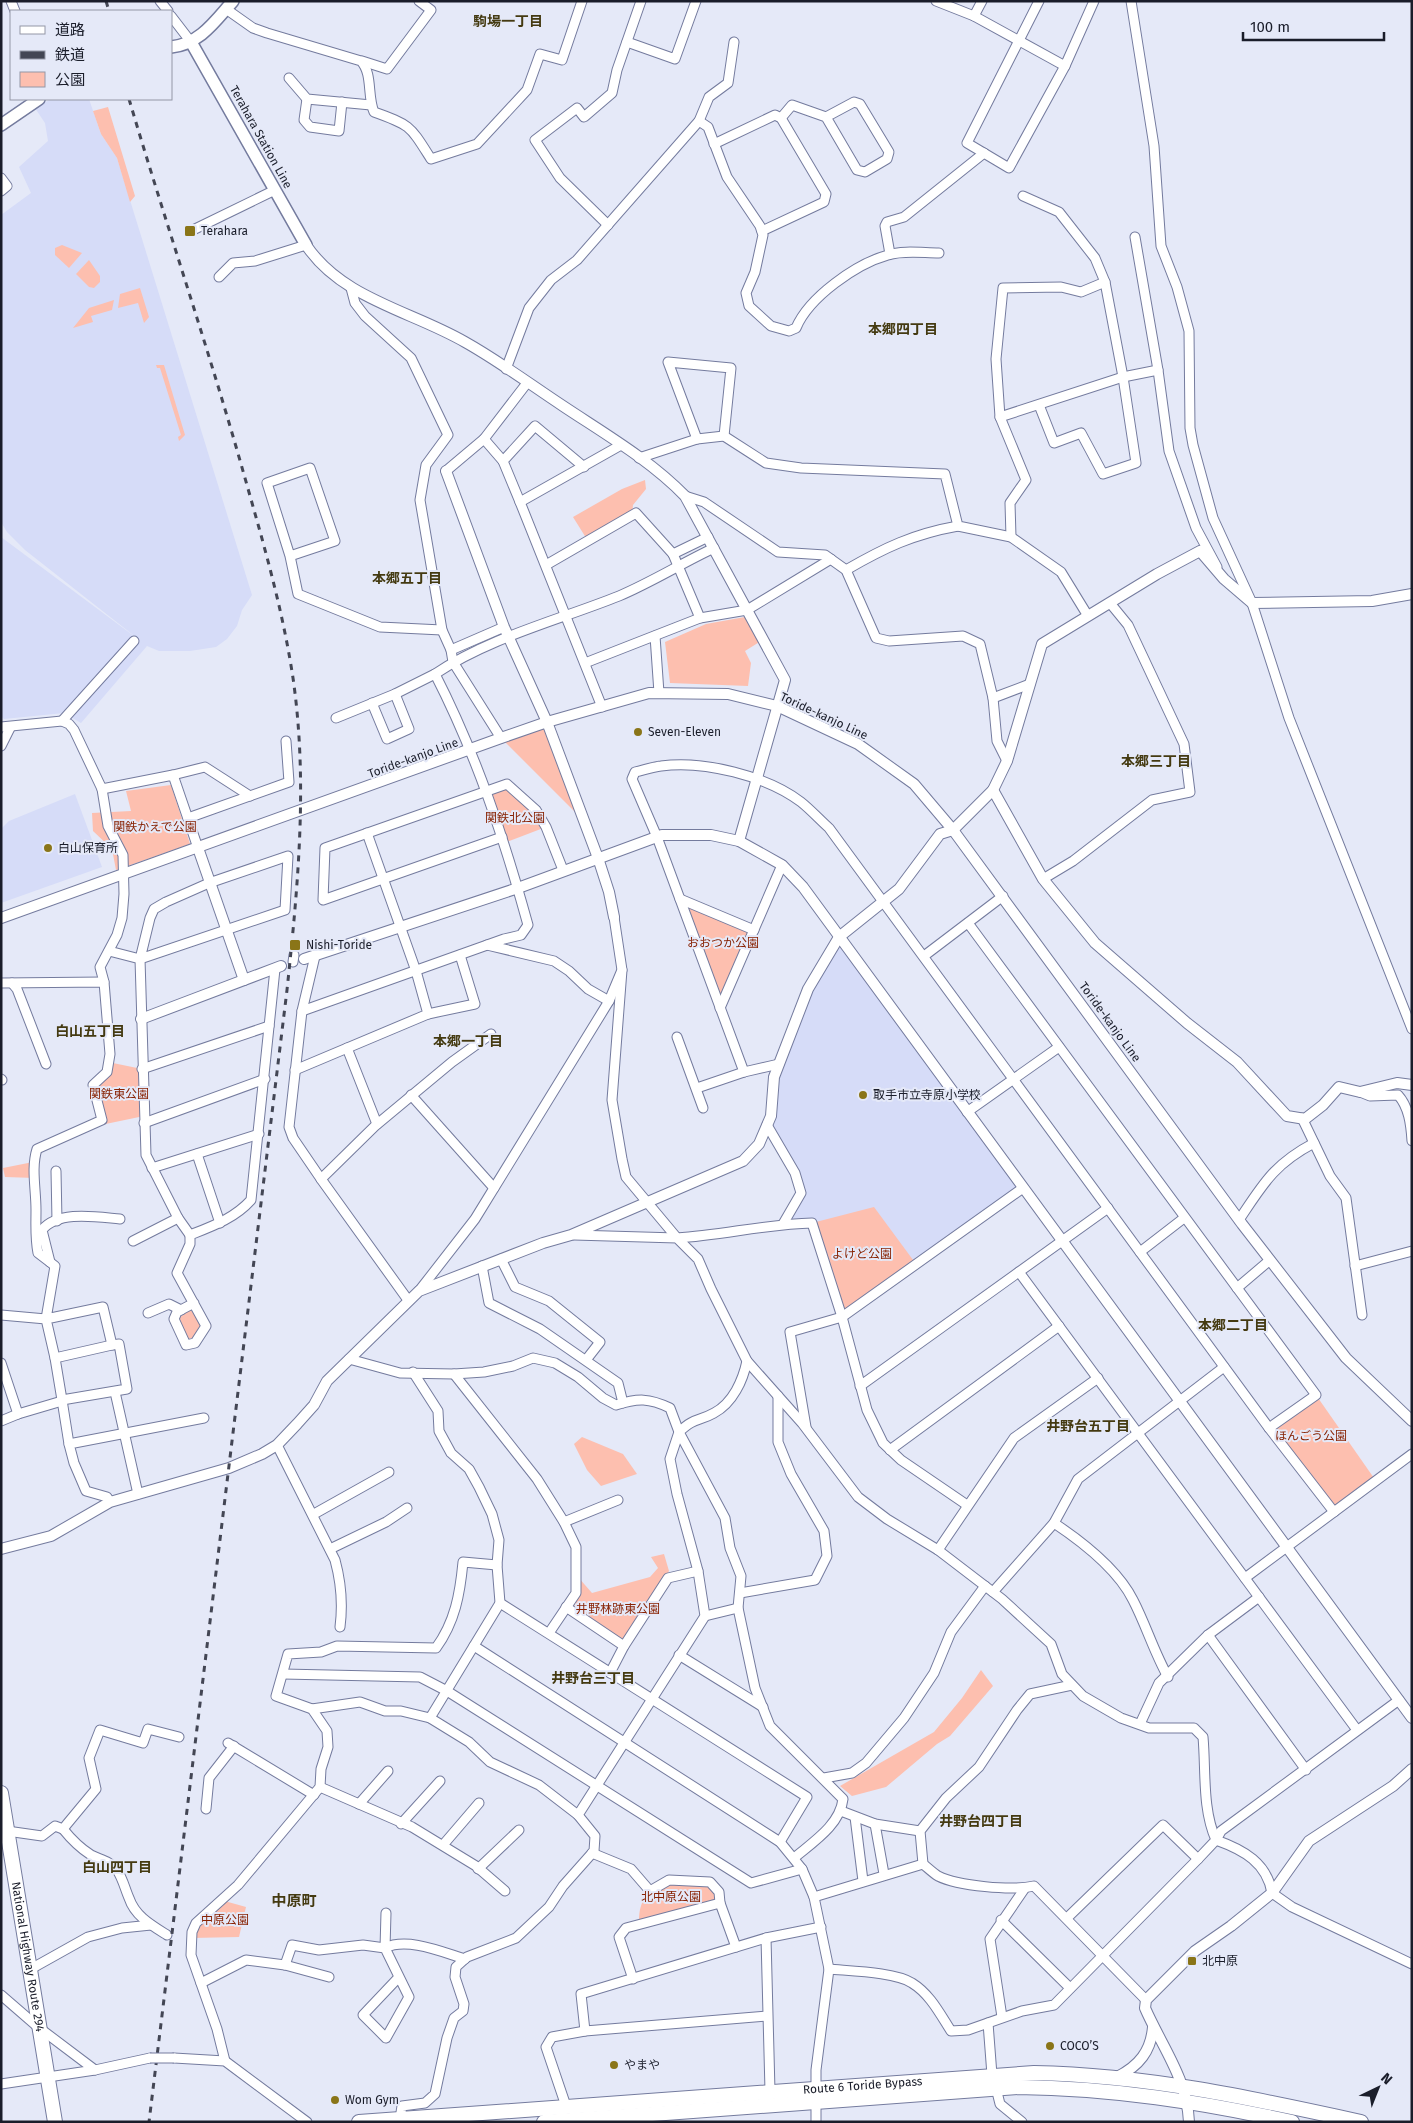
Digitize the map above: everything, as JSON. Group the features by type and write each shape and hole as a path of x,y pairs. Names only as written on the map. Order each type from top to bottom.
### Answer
{"highway":[{"name":"National Highway Route 294","path":"1,1793 55,2122"},
{"name":"Route 6 Toride Bypass","path":"544,2122 816,2094 994,2081 1051,2073 1117,2077 1183,2086 1361,2122"},
{"name":"Route 6 Toride Bypass","path":"994,2081 1090,2089 1188,2101 1292,2122"},
{"name":"Route 6 Toride Bypass","path":"360,2122 770,2091 816,2094"}],"main road":[{"path":"172,47 191,42 229,5"},
{"name":"Terahara Station Line","path":"191,42 306,245"},
{"path":"1,125 38,100"}],"street":[{"path":"229,5 253,28 387,69 431,10 419,1"},
{"path":"362,61 367,70 371,105 374,112 404,123 409,127 431,159 477,144 527,90 540,54 562,60 582,1"},
{"path":"608,225 560,178 535,140 576,108 584,117 612,93 641,1"},
{"path":"627,42 675,58 696,1"},
{"path":"936,1 974,16 1065,66"},
{"path":"974,16 982,1"},
{"path":"1039,1 967,143 1009,168 1065,66 1094,1"},
{"path":"1132,1 1154,146 1161,246 1177,287 1189,331 1190,428 1193,445 1213,518 1252,603 1289,718 1412,1029"},
{"path":"172,17 191,42"},
{"path":"506,369 529,308 551,280 577,260 608,225 699,121 709,97 728,82 734,42"},
{"path":"289,78 307,99 371,105"},
{"path":"307,99 304,120 310,127 339,131 342,102"},
{"path":"781,118 792,105 826,117 857,170 865,172 887,159 889,152 860,104 854,102 826,117"},
{"path":"714,144 775,115 781,118 826,194 824,202 762,231"},
{"path":"699,121 708,127 727,177 762,231 763,235 755,272 746,293 749,306 772,326 789,331 796,328 801,315 824,292 864,264 890,254 939,253"},
{"path":"890,254 885,226 887,222 904,217 984,153"},
{"path":"1,178 7,186 1,191"},
{"path":"195,229 275,190"},
{"path":"1024,196 1059,212 1096,258 1105,282 1123,377 1136,463 1103,474 1081,433 1054,443 1039,405"},
{"path":"1135,237 1158,370 1169,451 1196,528 1224,579"},
{"path":"219,277 233,264 255,261 306,245 328,271 351,288 443,330 506,369 667,477 685,496 785,680 739,841"},
{"path":"1011,537 1010,503 1026,480 1000,417 996,359 1003,288 1061,286 1081,292 1105,282"},
{"path":"351,288 355,303 365,316 411,358 448,435 426,465 420,500 442,630 451,650 453,662 502,738"},
{"path":"697,439 668,362 731,368 724,436"},
{"path":"1000,417 1123,377 1158,370"},
{"path":"527,383 484,439 446,472 504,627 547,722 610,892 622,970 612,1100 626,1177 677,1238 698,1259 710,1289 748,1360 858,1497 887,1519 938,1550 989,1589 1051,1644 1062,1674 1083,1696 1121,1718 1149,1728 1194,1728 1203,1737 1208,1812 1216,1840"},
{"path":"503,461 535,426 584,466"},
{"path":"639,458 697,439 724,436 766,463 801,468 945,474 958,526"},
{"path":"484,439 503,461 602,706"},
{"path":"520,502 621,445"},
{"path":"290,556 335,540 310,468 267,483 290,556 298,594 380,627 442,630"},
{"path":"685,496 704,502 778,552 826,555 846,570 876,638 889,640 963,636 980,644 993,698 996,742 1007,761"},
{"path":"546,564 636,513 673,554 700,618"},
{"path":"846,570 884,548 930,531 958,526 1011,537 1061,572 1088,616"},
{"path":"673,554 708,537"},
{"path":"336,718 395,694 435,674 453,662 565,615 621,595 714,548"},
{"path":"419,1291 502,1258 571,1234 743,1161 759,1144 772,1116 774,1077 808,989 838,937 899,889 940,834 953,830 993,790 1007,761 1042,644 1200,550 1224,579 1252,603 1372,601 1412,594"},
{"path":"585,663 700,618 747,610 831,559"},
{"path":"1043,879 1073,861 1152,800 1190,792 1184,744 1128,625 1110,603"},
{"path":"451,650 504,627"},
{"path":"655,636 659,694"},
{"path":"62,722 134,641"},
{"path":"302,1011 486,945 521,935 528,925 502,837 471,750 435,674"},
{"path":"993,698 1030,684"},
{"name":"Toride-kanjo Line","path":"1,918 547,722 649,693 728,694 777,706 858,744 914,784 953,830 1003,896 1239,1220 1346,1358 1412,1421"},
{"path":"372,703 387,739 408,729 395,694"},
{"path":"1,746 6,727 62,722 69,724 74,730 102,789 108,826 123,855 124,894 122,918 109,951 100,967 104,982 110,1054 107,1072 93,1085 102,1120 37,1149 33,1162 36,1210 34,1233 38,1253 55,1266 46,1319 55,1358 69,1444 80,1481 86,1491 106,1497 110,1502"},
{"path":"188,818 289,782 286,741"},
{"path":"744,1072 657,837 632,779 635,772 661,766 692,765 732,772 777,788 800,802 829,828 1224,1367 1334,1512"},
{"path":"102,789 173,775 205,766 250,796"},
{"path":"173,775 244,980"},
{"path":"502,837 323,900 325,848 507,784 536,810 546,827 563,870"},
{"path":"993,790 1043,879 1094,943 1187,1023 1237,1062 1287,1116 1305,1119 1323,1105 1339,1086 1370,1096 1398,1095 1403,1100 1411,1126 1412,1141"},
{"path":"367,833 416,971 428,1014"},
{"path":"297,959 315,956 518,888 657,837 687,834 711,835 739,841 782,865 803,887 1412,1718"},
{"path":"109,951 140,958 285,910 288,856 209,883 154,909 140,958 146,1155 178,1218 190,1235 190,1244 177,1273 194,1303 206,1326 195,1343 186,1345 174,1320 177,1312 194,1303"},
{"path":"720,1008 782,865"},
{"path":"924,956 1003,896"},
{"path":"680,899 754,930"},
{"path":"967,923 1316,1395 1270,1428"},
{"path":"486,945 554,961 569,971 588,989 609,1001"},
{"path":"295,1070 428,1014 475,1004 460,955"},
{"path":"315,956 302,1011 289,1127 293,1138 321,1179 408,1300"},
{"path":"141,1018 278,968 269,1026 251,1200 242,1210 220,1223 190,1235"},
{"path":"1,1549 51,1536 110,1502 248,1461 277,1445 314,1405 327,1382 348,1359 419,1291 475,1219 609,1001 622,970"},
{"path":"1,983 104,982"},
{"path":"12,983 17,989 46,1064"},
{"path":"142,1069 269,1026"},
{"path":"321,1179 377,1124 411,1095 491,1034"},
{"path":"677,1037 703,1108"},
{"path":"967,1112 1058,1047"},
{"path":"347,1048 377,1124"},
{"path":"697,1088 744,1072 779,1064"},
{"path":"144,1123 265,1079"},
{"path":"1360,1092 1397,1083 1412,1085"},
{"path":"411,1095 494,1188"},
{"path":"1302,1118 1330,1176 1346,1198 1362,1315"},
{"path":"768,1125 796,1173 801,1193 784,1224"},
{"path":"152,1168 259,1134"},
{"path":"1239,1220 1272,1172 1294,1153 1314,1142"},
{"path":"197,1154 220,1223"},
{"path":"56,1171 57,1221"},
{"path":"806,1430 790,1332 842,1317 1023,1188"},
{"path":"860,1386 1108,1208"},
{"path":"50,1262 42,1230 47,1224 78,1215 120,1219"},
{"path":"133,1241 178,1218"},
{"path":"1140,1252 1184,1218"},
{"path":"571,1234 677,1238 716,1235 784,1224 812,1223 842,1317 867,1410 883,1443 901,1460 968,1505"},
{"path":"1355,1266 1412,1251"},
{"path":"502,1258 515,1287 549,1300 600,1342 586,1360"},
{"path":"1237,1288 1270,1260"},
{"path":"482,1266 490,1302 540,1328 618,1383 623,1402"},
{"path":"1019,1272 1357,1730"},
{"path":"148,1313 169,1304 181,1310"},
{"path":"1,1315 46,1319 103,1307 112,1345"},
{"path":"890,1450 1059,1326"},
{"path":"1,1421 62,1401 127,1389 119,1344 55,1358"},
{"path":"348,1359 400,1373 454,1374 484,1372 513,1366 533,1358 554,1363 616,1405 635,1399 655,1401 670,1408 680,1432 725,1518 730,1548 741,1576 738,1608 755,1688 770,1726 824,1778 842,1799 841,1812 823,1833 794,1858"},
{"path":"705,1616 698,1572 677,1494 670,1459 680,1432 692,1420 715,1413 738,1390 748,1360"},
{"path":"1,1363 18,1414"},
{"path":"824,1778 852,1774 873,1756 904,1718 934,1673 951,1632 989,1589 1054,1523 1078,1479 1224,1367"},
{"path":"413,1372 438,1411 439,1431 451,1453 469,1469 492,1514 499,1540 497,1565 500,1603 430,1718"},
{"path":"454,1374 537,1479 564,1522 576,1547 576,1593 549,1633"},
{"path":"938,1550 1014,1438 1098,1378"},
{"path":"115,1392 138,1494"},
{"path":"740,1593 815,1580 827,1556 824,1531 791,1474 778,1442 778,1396"},
{"path":"69,1444 124,1435 204,1418"},
{"path":"277,1445 314,1514 340,1576 342,1607 340,1627"},
{"path":"1245,1578 1412,1454"},
{"path":"314,1514 389,1472"},
{"path":"564,1522 618,1500"},
{"path":"330,1549 386,1522 407,1508"},
{"path":"1054,1523 1078,1539 1118,1579 1132,1598 1168,1677"},
{"path":"400,2119 402,2106 425,2103 435,2094 447,2038 454,2018 463,2011 464,2004 455,1977 456,1967 465,1958 516,1938 549,1908 563,1886 592,1853 595,1836 578,1814 539,1785 490,1762 469,1742 430,1718 400,1711 385,1711 360,1702 312,1709 276,1696 288,1654 321,1652 337,1646 436,1648 446,1634 459,1600 463,1562 497,1565"},
{"path":"610,1673 624,1646 668,1578 698,1572"},
{"path":"1140,1724 1159,1683 1168,1677 1208,1636 1259,1597"},
{"path":"500,1603 807,1797 780,1842"},
{"path":"566,1607 624,1646"},
{"path":"578,1814 705,1616 738,1608"},
{"path":"1208,1636 1306,1770"},
{"path":"474,1646 780,1842 802,1869 814,1897 829,1969 818,2051 816,2122"},
{"path":"679,1655 763,1707"},
{"path":"283,1674 420,1677 447,1690 751,1883 802,1869"},
{"path":"1072,1685 1030,1694 979,1767 946,1798 920,1831 923,1864 939,1876 973,1884 1018,1890 1034,1886 1146,2000"},
{"path":"829,1969 885,1975 912,1982 932,2001 952,2031 968,2030 1002,2017 1054,2005 1198,1859 1216,1840 1221,1831 1399,1700"},
{"path":"225,2060 217,2028 191,1955 192,1932 196,1923 238,1885 317,1791 328,1746 327,1731 312,1709"},
{"path":"62,1829 96,1790 89,1758 100,1730 143,1743 148,1729 179,1737"},
{"path":"206,1809 209,1778 231,1744 317,1791 346,1797 401,1824 412,1827 478,1868 505,1891"},
{"path":"1189,2122 1188,2101 1183,2086 1145,2008 1146,2000 1195,1951 1272,1894 1309,1841 1393,1786 1412,1769"},
{"path":"359,1804 388,1771"},
{"path":"401,1824 440,1781"},
{"path":"443,1845 479,1803"},
{"path":"841,1812 875,1824 920,1831"},
{"path":"855,1817 863,1881"},
{"path":"875,1824 884,1874"},
{"path":"1067,1918 1163,1825 1198,1859"},
{"path":"7,1831 42,1836 55,1826 62,1829 79,1846 92,1855 109,1862 117,1870 130,1901 143,1920 167,1935"},
{"path":"478,1868 519,1830"},
{"path":"1216,1840 1234,1846 1260,1865 1268,1875 1272,1894 1292,1907 1412,1964"},
{"path":"592,1853 631,1869 650,1891 669,1880 710,1882 719,1892 720,1903 736,1947"},
{"path":"814,1897 884,1874 923,1864"},
{"path":"1002,2017 990,1939 1001,1920 1025,1888"},
{"path":"633,1979 619,1938 626,1928 720,1903"},
{"path":"386,1913 385,1948 409,1997 386,2038 363,2015 399,1977"},
{"path":"1001,1920 1070,1988"},
{"path":"29,1970 88,1937 122,1928 151,1925"},
{"path":"585,2031 582,1994 766,1938 821,1926"},
{"path":"766,1938 770,2091"},
{"path":"286,1965 292,1945 319,1950 363,1945 385,1948 394,1944 429,1949 465,1958"},
{"path":"201,1983 246,1960 286,1965 329,1977"},
{"path":"1,1995 38,2027 95,2070"},
{"path":"566,2106 546,2047 552,2037 585,2031 767,2016"},
{"path":"988,2023 994,2081 1000,2104 1022,2122"},
{"path":"1117,2077 1132,2069 1143,2057 1152,2038 1153,2026"},
{"path":"1,2084 95,2070 150,2058 225,2060 307,2122"}],"shaded area":[{"path":"49,100 89,100 101,134 117,158 252,595 242,610 237,626 227,639 216,647 190,651 159,651 147,646 81,723 64,713 4,719 1,716 1,537 142,642 25,550 7,532 1,522 1,215 31,193 19,167 48,141 45,123 35,108"},
{"name":"白山保育所","path":"75,794 102,867 1,903 1,829 9,821"},
{"name":"取手市立寺原小学校","path":"839,937 1023,1188 916,1264 812,1223 783,1224 801,1193 768,1125 774,1077 808,989"}],"green space":[{"path":"108,107 135,196 130,202 117,158 101,134 93,111"},
{"path":"62,245 82,253 69,268 55,255 55,248"},
{"path":"89,260 100,276 100,282 94,288 89,287 76,274"},
{"path":"140,288 149,317 144,323 138,303 118,308 120,294"},
{"path":"114,300 112,310 91,316 93,322 73,328 89,308"},
{"path":"156,365 164,365 185,435 179,441 178,437 181,435 160,368 157,368"},
{"path":"645,480 646,489 633,505 632,515 588,541 573,517 622,489"},
{"path":"745,617 761,641 745,651 751,663 748,686 670,683 665,642 706,624"},
{"path":"547,722 584,821 501,738"},
{"name":"関鉄北公園","path":"507,784 546,827 504,843 486,791"},
{"name":"関鉄かえで公園","path":"171,785 190,844 116,870 112,849 93,831 92,813 131,811 126,791"},
{"name":"おおつか公園","path":"680,899 754,930 720,1008"},
{"name":"関鉄東公園","path":"108,1062 142,1069 144,1116 96,1126 95,1082"},
{"path":"33,1162 35,1178 5,1177 3,1168"},
{"name":"よけど公園","path":"874,1207 916,1264 842,1317 812,1223"},
{"path":"189,1310 194,1312 201,1325 193,1338 188,1339 179,1318"},
{"name":"ほんごう公園","path":"1316,1395 1376,1481 1334,1512 1269,1428"},
{"path":"582,1437 623,1454 637,1474 601,1486 587,1470 574,1444"},
{"name":"井野林跡東公園","path":"664,1554 669,1571 623,1641 572,1604 571,1569 592,1593 650,1577 658,1568 651,1557"},
{"path":"981,1670 993,1686 950,1736 937,1744 886,1787 852,1796 840,1786 934,1732 962,1698"},
{"name":"北中原公園","path":"666,1880 710,1882 720,1903 639,1922 639,1914 646,1897"},
{"name":"中原公園","path":"221,1900 246,1907 239,1937 192,1938 192,1932"}],"railway":[{"path":"106,1 109,10"},
{"path":"129,100 228,418 277,597 293,678 298,717 301,795 298,873 287,990 149,2122"}],"place":[{"name":"Terahara","path":"190,231"},
{"name":"Seven-Eleven","path":"638,732"},
{"name":"白山保育所","path":"48,848"},
{"name":"Nishi-Toride","path":"295,945"},
{"name":"取手市立寺原小学校","path":"863,1095"},
{"name":"北中原","path":"1192,1961"},
{"name":"COCO’S","path":"1050,2046"},
{"name":"やまや","path":"614,2065"},
{"name":"Wom Gym","path":"335,2100"}],"district":[{"name":"駒場一丁目","path":"508,21"},
{"name":"本郷四丁目","path":"903,329"},
{"name":"本郷五丁目","path":"407,578"},
{"name":"本郷三丁目","path":"1156,761"},
{"name":"白山五丁目","path":"90,1031"},
{"name":"本郷一丁目","path":"468,1041"},
{"name":"本郷二丁目","path":"1233,1325"},
{"name":"井野台五丁目","path":"1088,1426"},
{"name":"井野台三丁目","path":"593,1678"},
{"name":"井野台四丁目","path":"981,1821"},
{"name":"白山四丁目","path":"117,1867"},
{"name":"中原町","path":"294,1901"}]}
